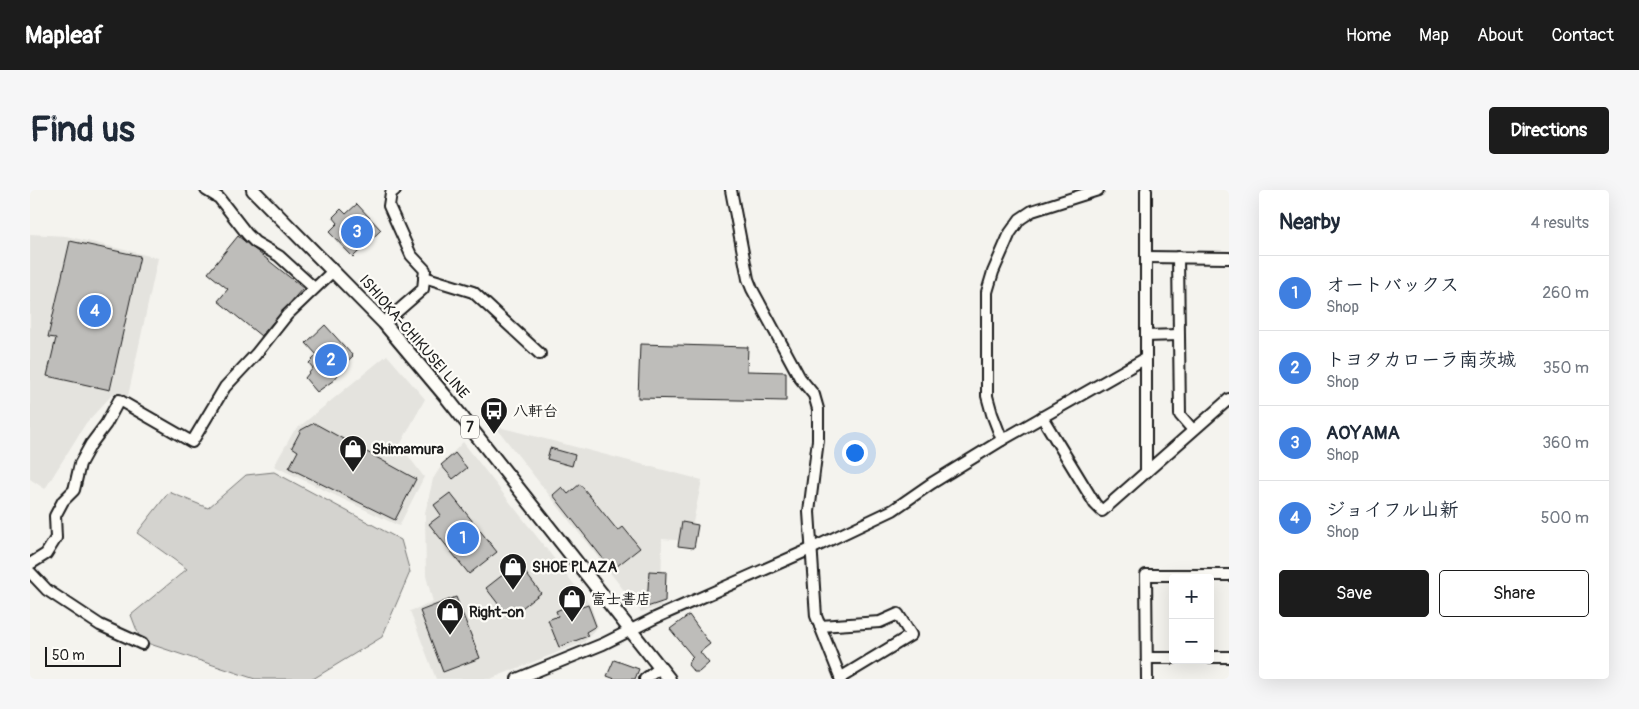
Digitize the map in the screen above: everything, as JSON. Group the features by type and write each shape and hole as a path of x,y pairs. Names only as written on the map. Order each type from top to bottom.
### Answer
{"main road":[{"name":"ISHIOKA-CHIKUSEI LINE","path":"253,190 384,323 447,398 669,679"}],"street":[{"path":"206,190 219,198 246,234 255,242 279,256 314,288"},
{"path":"384,323 423,289 425,270 411,255 389,206 391,193 395,190"},
{"path":"731,190 748,279 800,378 814,395 818,409 818,433 809,512 816,609 820,626 840,678 911,635 898,614 880,622 820,626"},
{"path":"1002,440 987,396 987,292 993,272 1010,233 1020,219 1032,211 1098,190"},
{"path":"1146,190 1146,472"},
{"path":"1146,257 1229,258"},
{"path":"1178,257 1180,415 1193,430"},
{"path":"30,564 46,554 56,538 55,516 63,501 74,490 80,464 120,400 192,442 225,387 256,354 287,315 333,270"},
{"path":"424,277 473,292 540,354"},
{"path":"1146,336 1178,335"},
{"path":"517,679 576,656 893,510 932,483 1002,440 1146,358"},
{"path":"1042,417 1095,504 1102,511 1229,399"},
{"path":"30,572 47,590 100,625 142,644"},
{"path":"1147,679 1146,575 1229,575"},
{"path":"1214,658 1229,657"},
{"path":"1147,658 1169,658"},
{"path":"645,679 660,668"}],"shaded area":[{"path":"30,234 66,236 158,258 128,396 112,395 86,423 45,489 30,479"},
{"path":"387,355 425,399 400,445 424,477 399,526 274,466 294,431"},
{"path":"495,426 702,480 689,541 662,539 661,607 641,612"},
{"path":"463,442 591,606 598,627 584,642 490,679 436,679 410,611 433,602 426,576 425,513 433,479 443,463"},
{"path":"274,472 401,540 410,572 382,637 313,679 255,679 141,641 131,615 187,569 137,533 169,492 208,508 246,475"}],"building":[{"path":"357,204 381,230 353,257 329,232 338,223 333,217 341,209 346,214"},
{"path":"238,236 303,288 261,336 218,301 228,289 208,273"},
{"path":"70,241 140,256 110,390 47,376 56,338 48,337"},
{"path":"325,325 353,356 339,369 341,371 334,380 317,392 305,378 313,368 309,363 317,355 306,343"},
{"path":"640,344 748,347 747,371 786,372 786,401 638,398"},
{"name":"Shimamura","path":"314,423 416,479 395,520 289,468 298,451 292,447 301,430"},
{"path":"550,448 575,455 572,466 547,459"},
{"path":"455,453 467,468 453,479 441,465"},
{"path":"580,484 618,531 623,527 640,548 612,570 553,495 562,487 568,494"},
{"path":"450,493 497,552 469,574 429,524 441,515 434,505"},
{"path":"682,522 698,525 694,548 678,546"},
{"name":"SHOE PLAZA","path":"518,563 541,593 509,618 486,588"},
{"path":"649,571 666,572 665,601 647,607"},
{"path":"456,597 480,658 443,672 420,611"},
{"name":"富士書店","path":"577,602 579,608 588,605 596,626 586,632 588,636 559,647 548,620 558,616 556,611"},
{"path":"689,615 710,644 700,652 709,663 699,672 694,672 688,665 693,657 670,629"},
{"path":"614,660 639,669 635,679 615,679 607,676"}],"place":[{"name":"AOYAMA","path":"357,232"},
{"name":"ジョイフル山新","path":"95,311"},
{"name":"トヨタカローラ南茨城","path":"331,360"},
{"name":"八軒台","path":"494,435"},
{"name":"Shimamura","path":"353,473"},
{"name":"オートバックス","path":"463,538"},
{"name":"SHOE PLAZA","path":"513,591"},
{"name":"富士書店","path":"572,623"},
{"name":"Right-on","path":"450,636"}]}
